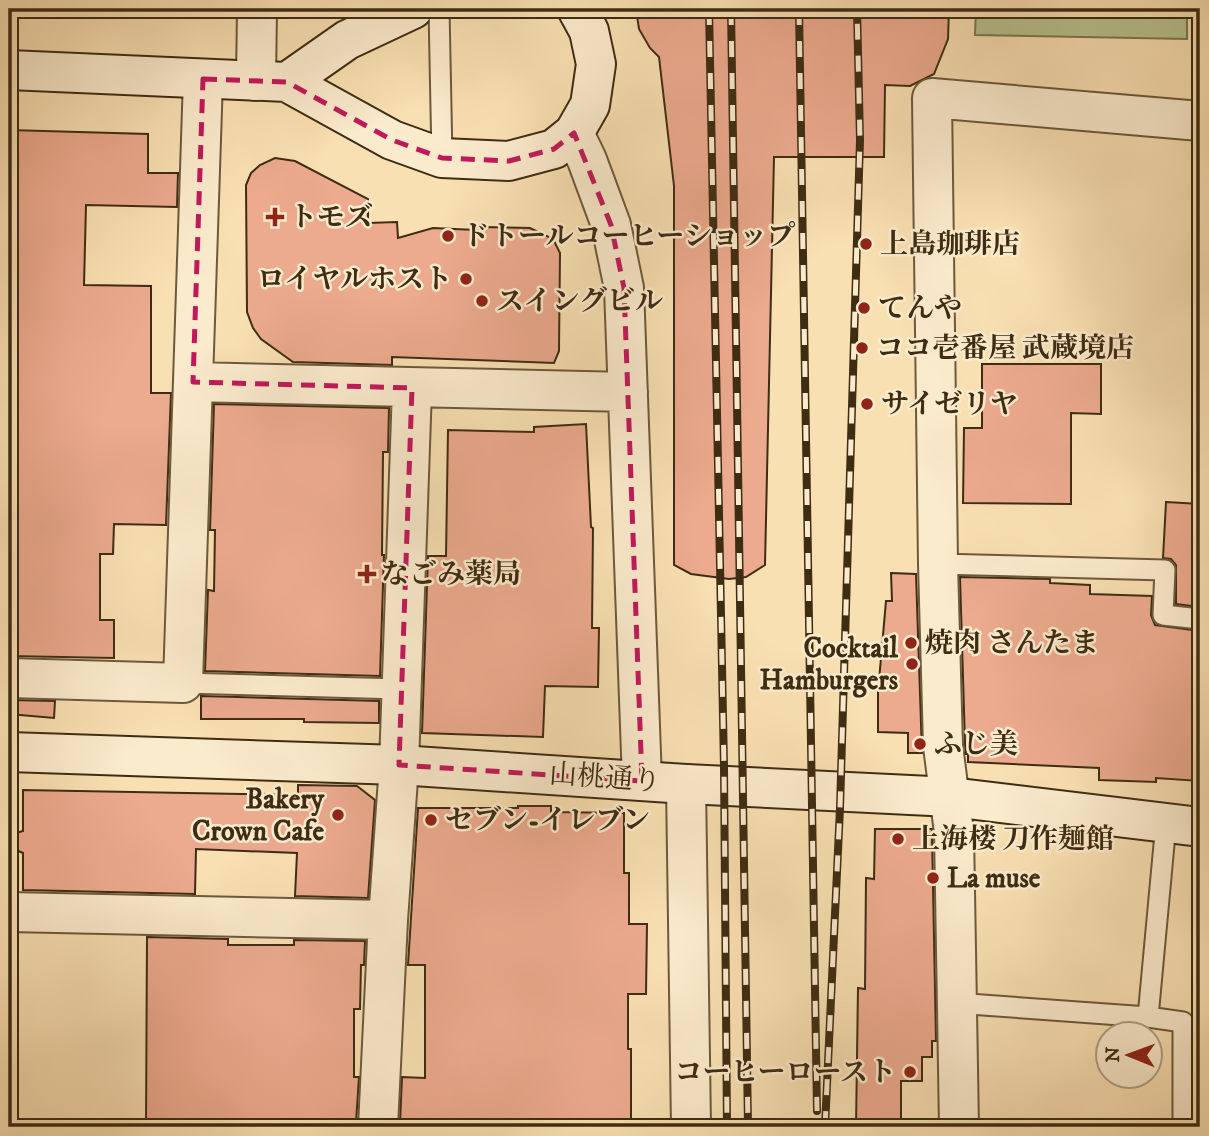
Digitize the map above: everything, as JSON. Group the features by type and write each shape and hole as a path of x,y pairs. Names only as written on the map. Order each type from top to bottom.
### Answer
{"street":[{"path":"257,9 272,82"},
{"path":"272,82 347,40 413,9"},
{"path":"9,71 272,82 392,141 442,158 509,161 554,149 574,133 590,105 596,64 589,31 577,9"},
{"path":"345,116 339,96 338,68 347,40"},
{"path":"9,678 183,683 204,79"},
{"path":"959,1127 954,832 943,746 938,564 932,98 1200,121"},
{"path":"574,133 611,225 624,288 642,780"},
{"path":"193,382 628,392"},
{"path":"378,1127 399,765 412,388"},
{"name":"山桃通り","path":"9,752 399,765 686,784 951,797 1183,825"},
{"path":"686,784 691,1127"},
{"path":"9,912 388,920"}],"lane":[{"path":"439,9 442,158"},
{"path":"938,564 1164,570 1163,615 1200,619"},
{"path":"183,683 400,689"},
{"path":"1148,1017 1183,825"},
{"path":"955,1003 1184,1022 1183,1127"}],"highlighted area":[{"path":"203,79 287,82 392,140 442,158 509,161 554,149 574,133 611,225 624,288 642,781 399,765 412,388 193,382"}],"green space":[{"path":"976,9 1187,9 1187,39 975,35"}],"building":[{"path":"636,9 949,9 948,39 934,74 910,86 885,85 884,157 774,157 765,565 746,577 729,579 691,574 674,565 674,186 659,57 639,29"},
{"path":"9,130 148,134 148,173 178,173 177,207 86,205 84,285 151,286 151,393 171,393 166,525 114,524 113,554 100,554 100,620 114,620 114,658 9,656"},
{"path":"275,158 295,161 368,199 368,223 397,222 398,238 433,228 476,230 483,227 530,228 553,239 560,253 559,351 554,363 392,357 392,365 293,362 261,339 247,312 246,185 251,173"},
{"path":"982,364 1101,364 1101,414 1071,413 1071,504 963,503 964,428 982,428"},
{"path":"214,404 389,408 388,452 383,452 384,555 380,676 205,671 208,590 214,591 215,530 210,530"},
{"path":"586,424 593,528 592,628 599,628 598,687 545,686 543,737 422,733 428,556 446,556 448,430 534,432 534,427"},
{"path":"1166,502 1200,504 1200,607 1176,604 1176,565 1171,559 1163,558"},
{"path":"891,573 916,574 922,753 908,753 908,733 878,732 878,692 886,601 892,601"},
{"path":"960,577 1050,579 1050,583 1090,585 1090,594 1152,596 1151,615 1155,625 1200,631 1200,781 1156,778 1156,782 1099,780 1099,768 968,762 965,744"},
{"path":"201,696 379,701 379,723 304,722 304,719 201,719"},
{"path":"9,700 55,701 54,718 9,714"},
{"path":"298,785 357,786 375,800 368,898 295,896 297,853 196,849 195,894 23,890 23,853 9,847 9,835 23,831 23,790 298,795"},
{"path":"551,806 551,812 624,813 624,873 629,873 629,924 647,924 646,994 628,994 631,1124 622,1124 622,1127 583,1127 544,1123 400,1123 402,1077 425,1078 425,965 408,965 418,808"},
{"path":"875,829 932,829 936,1041 932,1041 932,1057 922,1057 922,1081 901,1081 901,1127 856,1127 858,988 865,989 866,878 874,879"},
{"path":"147,937 228,939 228,945 294,945 294,940 365,941 364,965 361,965 360,1009 354,1009 354,1077 359,1077 356,1123 302,1127 146,1127"}],"railway":[{"path":"709,9 724,767 727,1127"},
{"path":"731,9 748,1127"},
{"path":"799,9 817,1111"},
{"path":"825,1127 840,808 860,140 857,9"}],"place":[{"name":"トモズ","path":"275,217"},
{"name":"ドトールコーヒーショップ","path":"448,236"},
{"name":"上島珈琲店","path":"866,244"},
{"name":"ロイヤルホスト","path":"466,279"},
{"name":"スイングビル","path":"482,301"},
{"name":"てんや","path":"864,308"},
{"name":"ココ壱番屋 武蔵境店","path":"862,348"},
{"name":"サイゼリヤ","path":"867,404"},
{"name":"なごみ薬局","path":"367,574"},
{"name":"焼肉 さんたま","path":"911,643"},
{"name":"Cocktail Hamburgers","path":"912,664"},
{"name":"ふじ美","path":"920,744"},
{"name":"Bakery Crown Cafe","path":"338,815"},
{"name":"セブン-イレブン","path":"431,820"},
{"name":"上海楼 刀作麺館","path":"898,839"},
{"name":"La muse","path":"933,878"},
{"name":"コーヒーロースト","path":"910,1072"}]}
